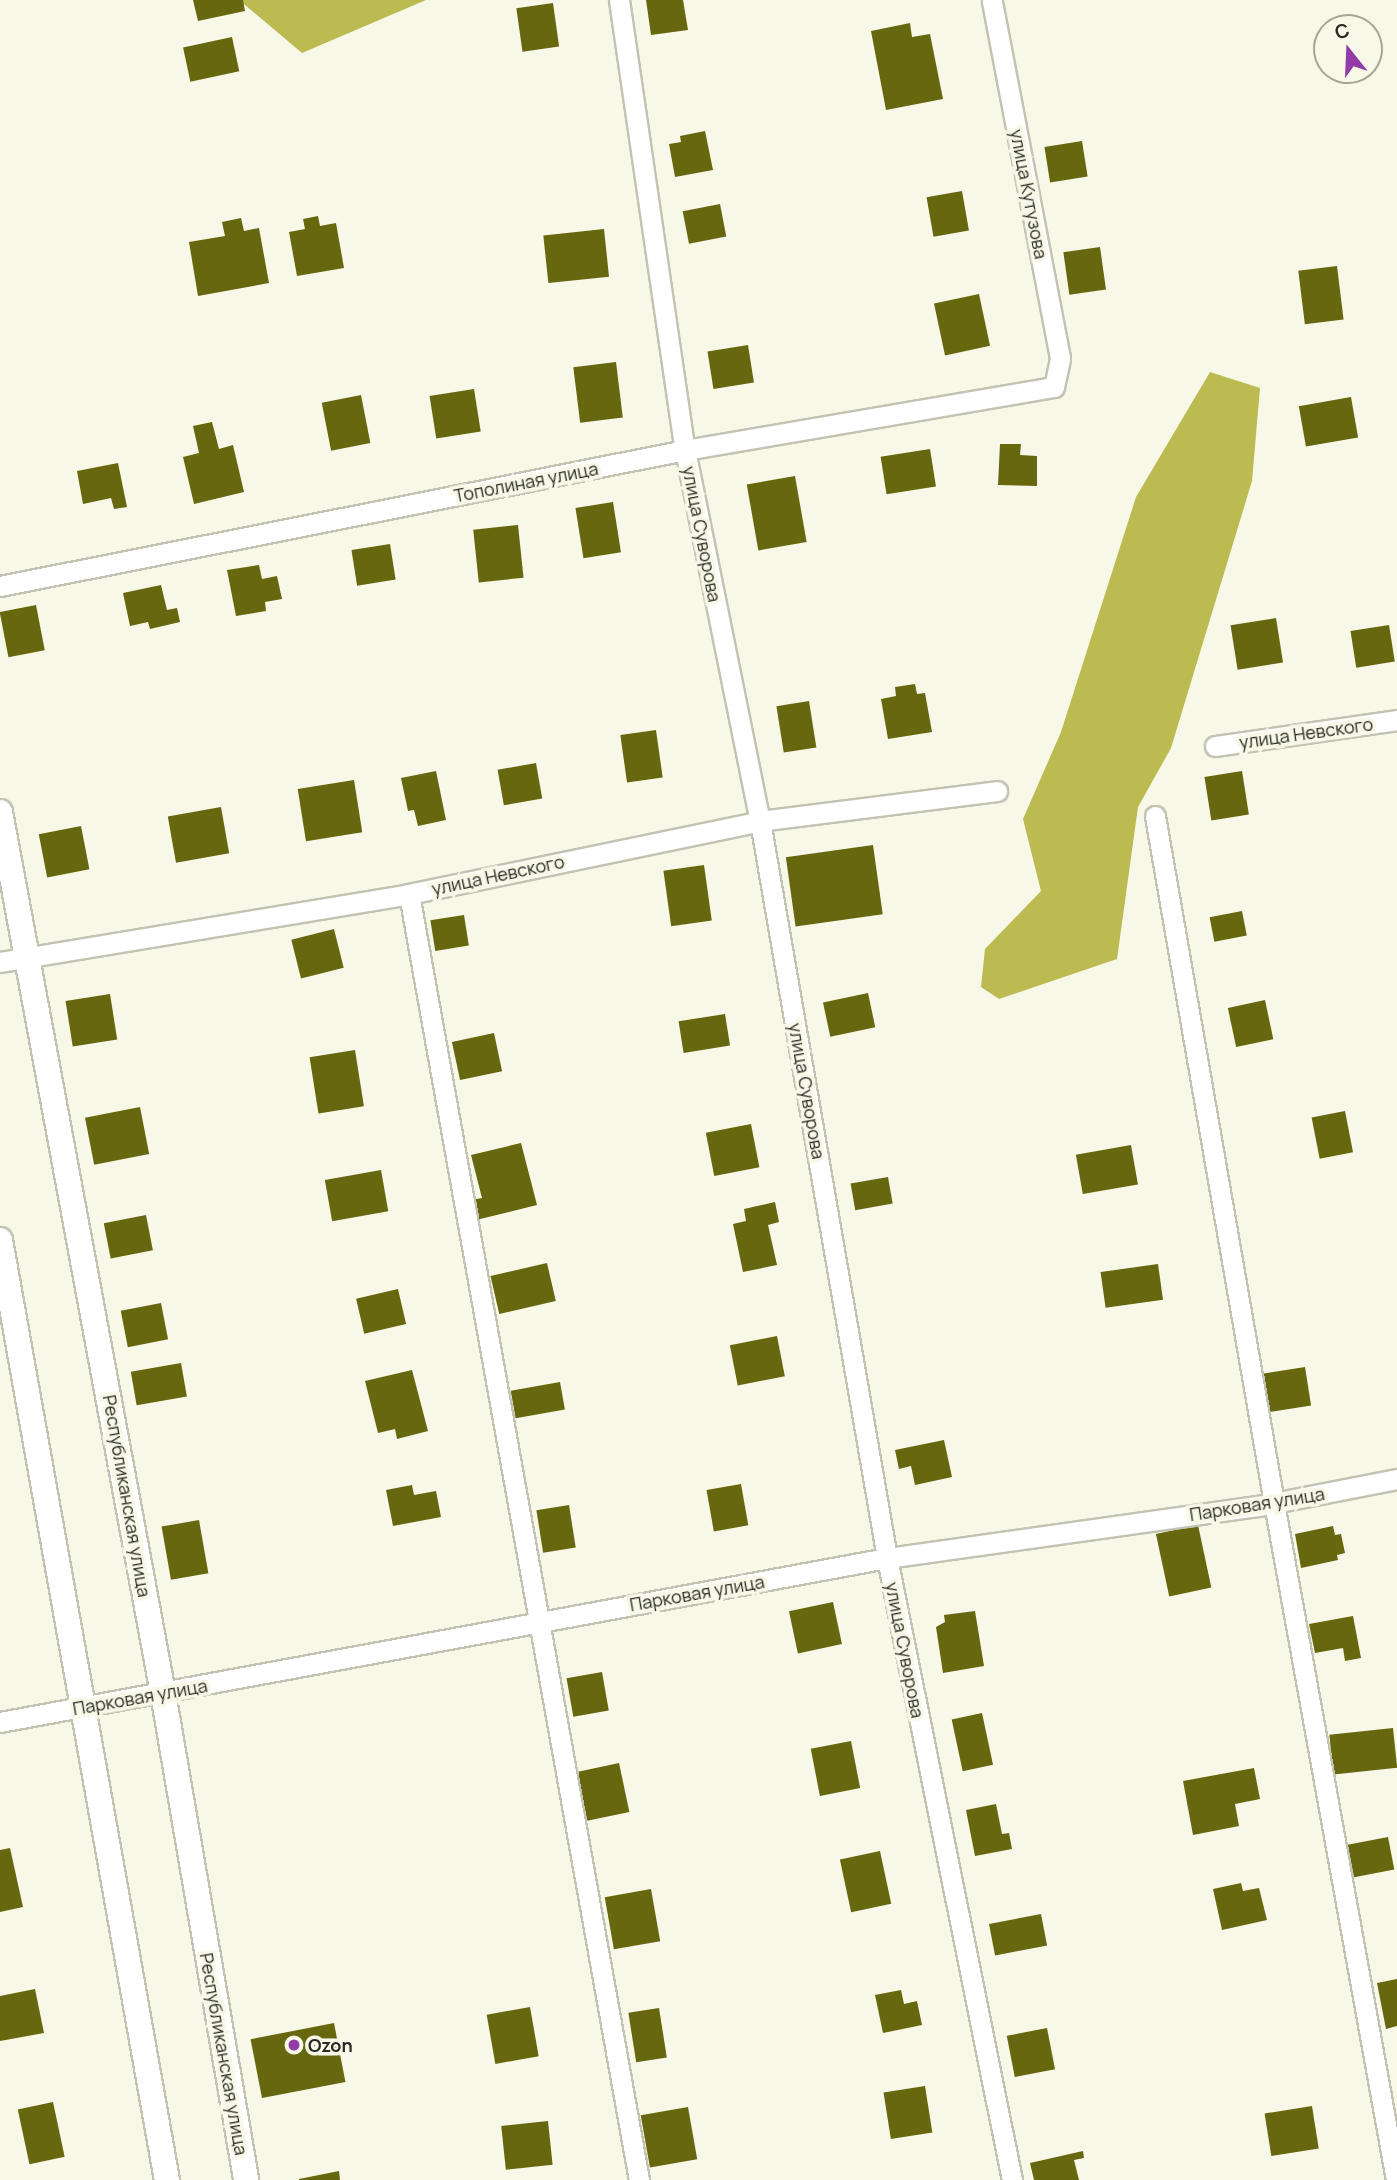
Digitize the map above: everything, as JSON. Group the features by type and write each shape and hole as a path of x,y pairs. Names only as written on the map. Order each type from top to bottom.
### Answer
{"street":[{"name":"улица Суворова","path":"618,0 685,450 760,821 887,1558 1012,2180"},
{"name":"улица Кутузова","path":"992,0 1060,358 1054,387"},
{"name":"Тополиная улица","path":"0,586 685,450 1054,387"},
{"name":"улица Невского","path":"1215,746 1397,720"},
{"name":"улица Невского","path":"0,962 409,894 760,821 997,791"},
{"name":"Республиканская улица","path":"0,812 163,1693 246,2180"},
{"path":"1155,816 1273,1503 1396,2180"},
{"path":"409,894 639,2180"},
{"path":"0,1240 167,2180"},
{"name":"Парковая улица","path":"0,1722 887,1558 1273,1503 1397,1479"}],"shaded area":[{"path":"239,0 426,0 302,53"},
{"path":"1210,372 1260,388 1252,481 1171,748 1138,807 1117,959 999,999 981,987 985,949 1041,891 1023,819 1061,732 1136,497"}],"building":[{"path":"193,0 243,0 245,11 198,21"},
{"path":"646,0 683,0 688,30 651,35"},
{"path":"553,3 559,47 522,52 516,8"},
{"path":"910,23 912,37 930,34 943,99 886,110 871,31"},
{"path":"232,37 239,71 190,82 183,47"},
{"path":"705,131 713,170 675,177 669,144 681,142 680,136"},
{"path":"1082,141 1088,177 1050,183 1044,147"},
{"path":"962,191 969,230 933,237 927,197"},
{"path":"720,204 726,236 689,244 683,211"},
{"path":"318,216 320,226 336,223 344,268 297,276 289,232 305,229 303,219"},
{"path":"241,218 244,231 259,228 269,283 198,296 189,242 225,236 222,222"},
{"path":"604,229 609,277 548,283 543,235"},
{"path":"1100,247 1106,290 1069,295 1063,252"},
{"path":"1337,266 1344,320 1305,324 1298,271"},
{"path":"979,294 990,346 945,355 934,304"},
{"path":"748,345 754,383 713,389 708,351"},
{"path":"616,362 623,418 580,423 573,367"},
{"path":"474,389 481,431 436,439 430,396"},
{"path":"361,395 370,443 331,451 322,403"},
{"path":"1351,397 1358,437 1306,447 1299,406"},
{"path":"212,422 219,449 233,445 244,492 194,504 183,457 199,453 193,426"},
{"path":"1000,444 1021,444 1020,455 1037,456 1037,486 998,485"},
{"path":"930,449 936,487 887,494 881,457"},
{"path":"118,463 127,507 114,509 111,498 83,504 77,471"},
{"path":"795,476 807,542 758,550 747,485"},
{"path":"613,502 621,552 583,558 575,508"},
{"path":"518,525 524,578 479,582 473,530"},
{"path":"390,544 396,580 357,586 351,550"},
{"path":"259,565 262,579 277,576 282,599 265,602 266,611 236,616 227,570"},
{"path":"161,585 167,610 177,608 180,622 150,629 148,622 130,626 123,593"},
{"path":"36,605 45,650 8,657 0,612"},
{"path":"1276,618 1283,662 1238,670 1231,625"},
{"path":"1389,625 1395,662 1356,668 1350,631"},
{"path":"915,684 917,694 925,693 932,732 888,739 881,699 896,696 895,687"},
{"path":"809,701 816,747 784,753 776,706"},
{"path":"656,730 663,778 627,783 620,735"},
{"path":"536,763 542,798 504,805 498,770"},
{"path":"436,771 446,820 418,826 414,810 408,811 401,778"},
{"path":"1242,771 1249,814 1211,820 1204,777"},
{"path":"354,780 362,832 306,841 298,789"},
{"path":"221,807 229,853 176,863 168,816"},
{"path":"81,826 89,869 47,877 39,834"},
{"path":"873,845 883,914 796,927 786,857"},
{"path":"704,865 712,920 671,926 663,871"},
{"path":"1242,911 1247,936 1214,942 1210,917"},
{"path":"464,915 469,946 435,951 430,920"},
{"path":"334,929 344,968 301,978 291,940"},
{"path":"868,993 875,1027 830,1037 823,1003"},
{"path":"110,994 117,1039 73,1046 66,1001"},
{"path":"1265,1000 1273,1039 1236,1047 1228,1008"},
{"path":"725,1014 730,1046 684,1053 679,1021"},
{"path":"494,1033 502,1071 460,1080 452,1042"},
{"path":"355,1050 364,1106 318,1113 310,1057"},
{"path":"140,1107 149,1154 94,1165 85,1118"},
{"path":"1345,1111 1353,1152 1320,1159 1312,1117"},
{"path":"751,1124 759,1167 714,1176 706,1133"},
{"path":"521,1143 537,1205 476,1220 471,1200 482,1198 471,1155"},
{"path":"1131,1145 1138,1184 1083,1194 1076,1155"},
{"path":"381,1170 388,1211 332,1221 325,1180"},
{"path":"888,1177 893,1204 855,1210 851,1184"},
{"path":"775,1202 779,1222 768,1225 777,1265 743,1272 733,1224 746,1221 744,1209"},
{"path":"146,1215 153,1250 111,1259 104,1223"},
{"path":"547,1263 556,1301 499,1314 490,1276"},
{"path":"1158,1264 1163,1300 1106,1308 1101,1272"},
{"path":"398,1289 406,1324 364,1334 356,1299"},
{"path":"161,1303 168,1339 128,1347 121,1311"},
{"path":"777,1336 785,1376 738,1385 730,1345"},
{"path":"181,1363 187,1396 137,1405 131,1372"},
{"path":"1305,1367 1311,1406 1270,1412 1264,1374"},
{"path":"412,1370 428,1431 397,1439 395,1429 378,1433 365,1381"},
{"path":"560,1382 565,1410 516,1418 511,1391"},
{"path":"944,1440 952,1477 915,1485 911,1466 899,1469 895,1450"},
{"path":"741,1484 748,1525 714,1531 707,1490"},
{"path":"412,1485 414,1495 436,1491 441,1517 393,1526 386,1490"},
{"path":"569,1505 576,1547 543,1553 536,1510"},
{"path":"199,1520 208,1573 171,1580 162,1527"},
{"path":"1198,1525 1211,1588 1169,1597 1156,1534"},
{"path":"1333,1526 1335,1535 1341,1534 1345,1553 1337,1555 1338,1560 1301,1568 1295,1534"},
{"path":"833,1602 842,1644 798,1653 789,1611"},
{"path":"975,1611 984,1666 943,1673 936,1627 945,1622 944,1615"},
{"path":"1353,1616 1361,1658 1345,1661 1343,1648 1315,1653 1309,1624"},
{"path":"602,1672 609,1710 573,1717 567,1678"},
{"path":"982,1713 993,1765 963,1771 952,1719"},
{"path":"1393,1728 1397,1768 1334,1774 1329,1735"},
{"path":"851,1741 860,1788 820,1796 811,1749"},
{"path":"619,1763 629,1812 587,1821 577,1772"},
{"path":"1254,1768 1260,1799 1235,1804 1239,1826 1193,1835 1183,1781"},
{"path":"996,1804 1002,1834 1009,1833 1012,1849 975,1856 966,1810"},
{"path":"1388,1837 1394,1869 1354,1877 1348,1845"},
{"path":"10,1848 23,1907 0,1912 0,1850"},
{"path":"880,1851 891,1904 851,1912 840,1860"},
{"path":"1241,1883 1243,1891 1259,1888 1267,1920 1222,1930 1213,1889"},
{"path":"651,1889 660,1941 614,1949 605,1897"},
{"path":"1041,1914 1047,1945 995,1956 989,1924"},
{"path":"1397,1979 1397,2026 1386,2029 1377,1983"},
{"path":"35,1989 44,2033 0,2041 0,1996"},
{"path":"901,1990 904,2004 917,2001 922,2025 883,2033 875,1995"},
{"path":"530,2007 539,2056 495,2064 487,2015"},
{"path":"659,2008 667,2057 636,2062 628,2013"},
{"path":"334,2023 345,2082 262,2098 251,2039"},
{"path":"1047,2028 1055,2069 1015,2077 1007,2036"},
{"path":"925,2086 932,2132 891,2139 884,2093"},
{"path":"53,2102 65,2157 29,2164 18,2109"},
{"path":"1312,2106 1319,2148 1271,2156 1265,2114"},
{"path":"688,2107 697,2159 650,2168 641,2115"},
{"path":"548,2121 553,2165 506,2170 501,2126"},
{"path":"1083,2151 1084,2158 1074,2160 1079,2180 1034,2180 1030,2163"},
{"path":"339,2171 340,2180 299,2180 299,2179"}],"place":[{"name":"Ozon","path":"294,2045"}]}
